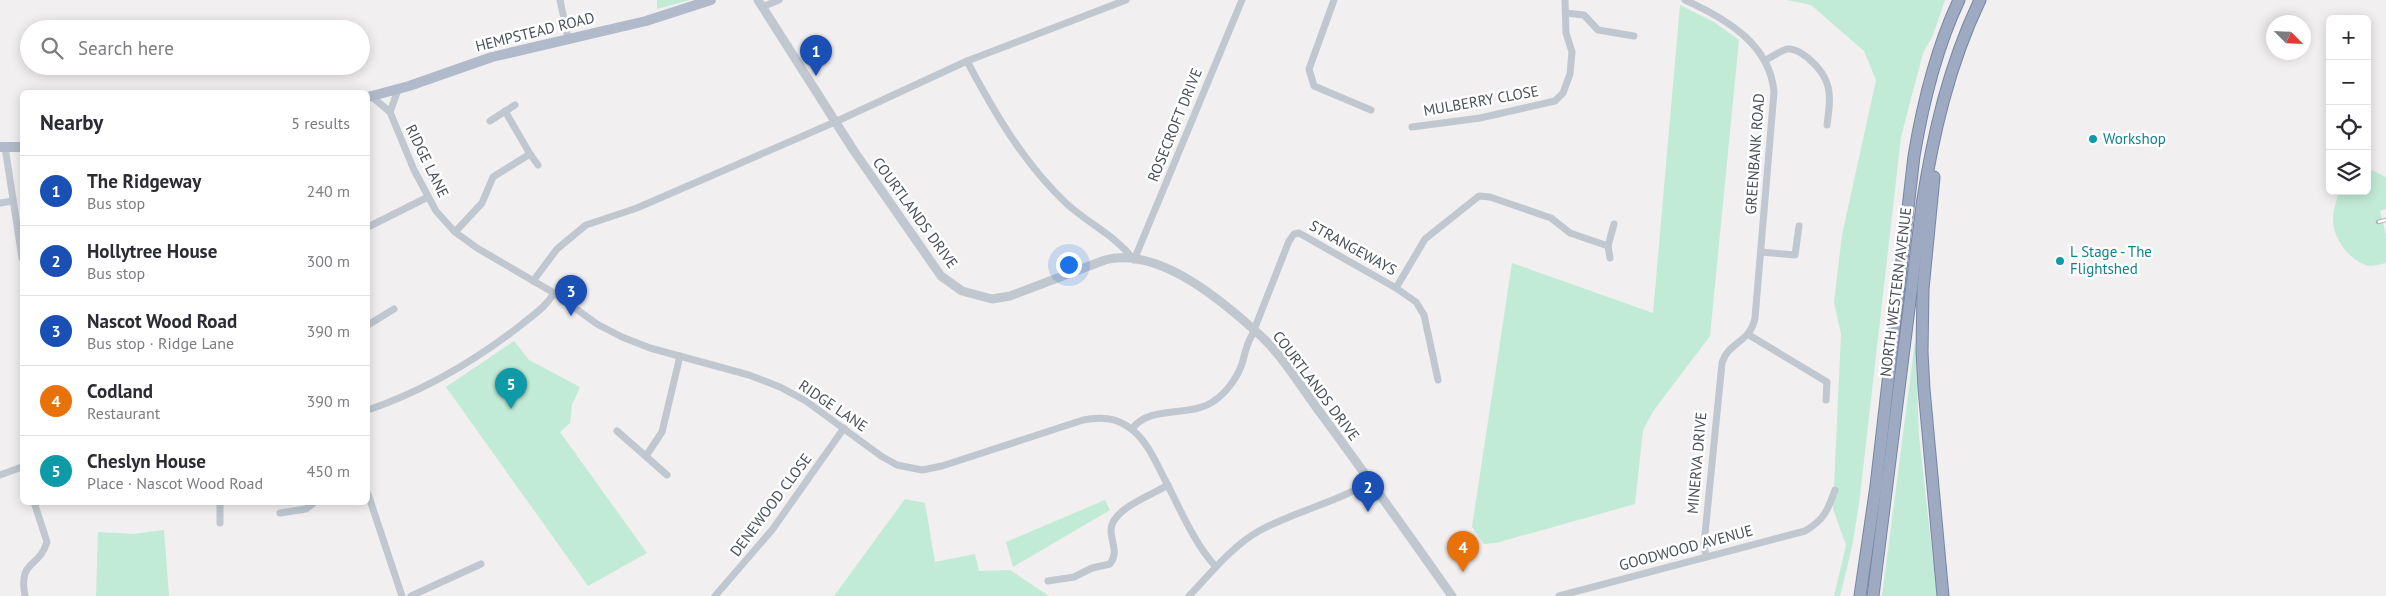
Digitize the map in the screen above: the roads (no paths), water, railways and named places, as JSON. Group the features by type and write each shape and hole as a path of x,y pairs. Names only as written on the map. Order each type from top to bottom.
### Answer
{"highway":[{"name":"NORTH WESTERN AVENUE","path":"1860,596 1871,523 1914,156 1921,117 1935,61 1949,21 1960,0"},
{"name":"NORTH WESTERN AVENUE","path":"1873,596 1931,145 1963,36 1980,0"},
{"path":"1942,103 1928,226 1922,324 1924,389 1944,596"},
{"path":"1852,596 1871,523"},
{"path":"1939,557 1939,596"}],"main road":[{"name":"HEMPSTEAD ROAD","path":"370,97 398,90 492,57 646,21 711,0"},
{"path":"2,147 20,147"}],"street":[{"path":"560,0 568,38"},
{"path":"760,4 779,0"},
{"path":"533,281 557,249 586,225 637,208 835,122 967,61 1126,0"},
{"name":"ROSECROFT DRIVE","path":"1134,260 1242,0"},
{"path":"1334,0 1309,69 1314,86 1370,110"},
{"path":"1565,0 1566,13 1584,15 1594,27 1604,32 1634,36"},
{"name":"GREENBANK ROAD","path":"1685,0 1720,17 1744,35 1766,60 1772,73 1774,92 1761,252 1755,318 1749,335"},
{"name":"COURTLANDS DRIVE","path":"760,4 835,122 941,276 962,291 992,299 1000,298 1105,260 1134,260 1165,268 1194,282 1254,330 1271,347 1371,481 1452,596"},
{"name":"MULBERRY CLOSE","path":"1412,127 1480,118 1555,101 1563,93 1570,74 1572,52 1566,33 1566,13"},
{"path":"1766,60 1784,50 1793,49 1804,55 1821,69 1830,94 1827,125"},
{"path":"967,61 996,116 1042,179 1068,205 1122,245 1134,260"},
{"name":"RIDGE LANE","path":"390,112 398,90"},
{"name":"RIDGE LANE","path":"370,98 390,112 414,170 428,197 455,232 476,248 554,293 610,331 634,343 749,375 772,384 806,401 889,461 904,468 922,470 942,466 1083,420 1107,419 1126,425 1146,445 1201,547 1216,567"},
{"path":"490,121 514,106"},
{"path":"505,112 538,164"},
{"path":"2,147 20,245"},
{"path":"455,232 482,203 493,177 530,154"},
{"path":"1396,288 1425,239 1479,196 1490,197 1551,218 1570,233 1608,246"},
{"path":"370,226 428,197"},
{"path":"0,203 13,201"},
{"path":"1610,258 1608,246 1614,224"},
{"path":"1761,252 1795,256 1799,226"},
{"name":"STRANGEWAYS","path":"1254,330 1289,241 1297,233 1304,234 1412,298 1421,308 1438,380"},
{"path":"370,407 417,390 470,360 537,312 554,293"},
{"path":"370,324 394,309"},
{"path":"1132,429 1145,418 1205,406 1214,401 1239,372 1246,345 1254,330"},
{"path":"1749,335 1827,382 1826,400"},
{"name":"MINERVA DRIVE","path":"1706,557 1704,544 1720,372 1726,353 1749,335"},
{"path":"646,456 662,432 680,356"},
{"name":"DENEWOOD CLOSE","path":"715,596 772,530 844,428"},
{"path":"617,430 666,475"},
{"path":"0,475 20,470"},
{"path":"1189,596 1216,567 1257,532 1350,493 1371,481"},
{"path":"1048,581 1074,577 1092,568 1110,564 1115,551 1111,530 1118,515 1127,507 1168,486"},
{"name":"GOODWOOD AVENUE","path":"1559,596 1805,531 1819,524 1828,509 1835,490"},
{"path":"370,500 402,596"},
{"path":"26,596 23,580 25,571 41,554 47,542 35,505"},
{"path":"220,505 220,523"},
{"path":"280,513 306,509 311,505"},
{"path":"411,596 481,564"}],"railway":[{"path":"2378,222 2386,220"}],"place":[{"name":"The Ridgeway","path":"816,76"},
{"name":"Workshop","path":"2093,139"},
{"name":"L Stage - The Flightshed","path":"2060,261"},
{"name":"Nascot Wood Road","path":"571,316"},
{"name":"Cheslyn House","path":"511,409"},
{"name":"Hollytree House","path":"1368,512"},
{"name":"Codland","path":"1463,572"}]}
